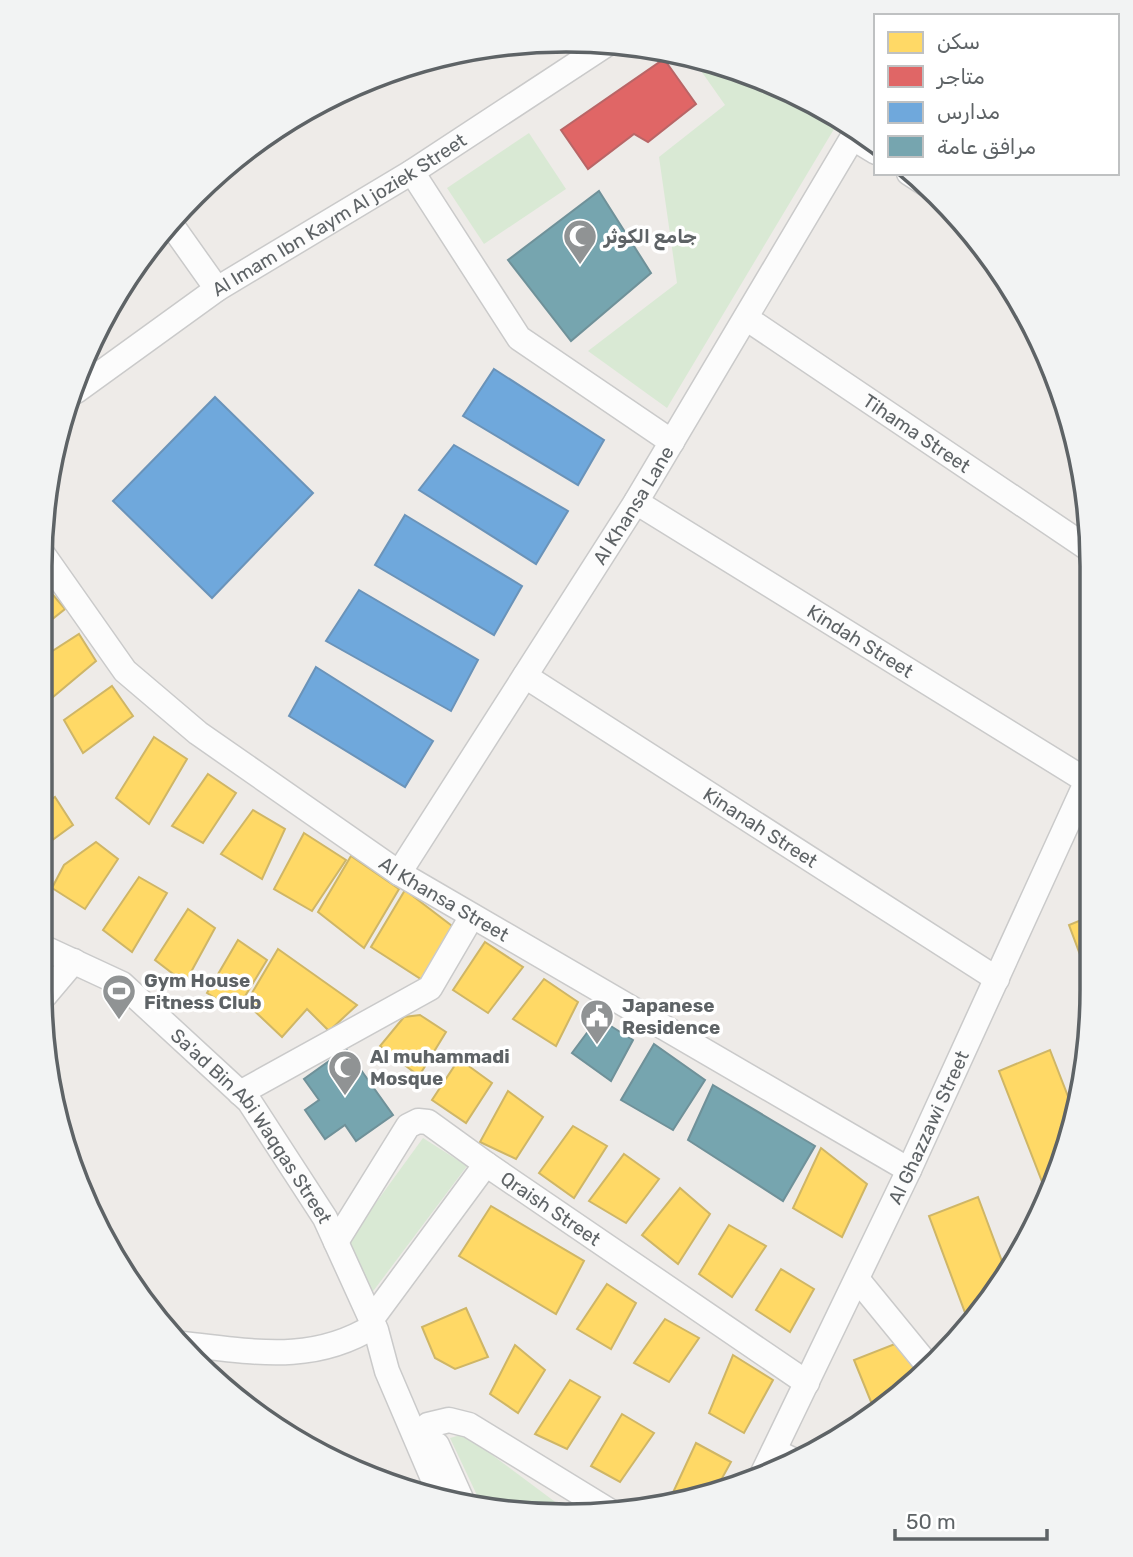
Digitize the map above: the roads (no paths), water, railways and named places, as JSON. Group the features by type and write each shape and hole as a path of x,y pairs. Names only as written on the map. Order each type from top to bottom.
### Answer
{"street":[{"name":"Al Imam Ibn Kaym Al joziek Street","path":"87,383 217,289 412,172 592,54"},
{"name":"Al Khansa Lane","path":"399,873 636,502 852,139"},
{"path":"412,172 519,338 672,442"},
{"path":"177,232 217,289"},
{"name":"Tihama Street","path":"746,318 1079,543"},
{"name":"Kindah Street","path":"636,502 1080,772"},
{"name":"Al Khansa Street","path":"52,566 125,671 198,733 399,873 909,1170"},
{"name":"Kinanah Street","path":"525,676 997,979"},
{"name":"Al Ghazzawi Street","path":"785,1455 807,1382 858,1280 1080,795"},
{"path":"240,1093 430,988 472,915"},
{"name":"Sa'ad Bin Abi Waqqas Street","path":"52,951 121,984 249,1101 325,1218 374,1326 387,1371 437,1488"},
{"path":"52,987 74,961"},
{"name":"Qraish Street","path":"336,1242 408,1126 418,1121 428,1122 807,1382"},
{"path":"195,1345 294,1353 328,1348 360,1335 374,1326 486,1164"},
{"path":"858,1280 923,1360"},
{"name":"Sa'ad Bin Abi Waqqas Street","path":"374,1326 403,1368 458,1493"},
{"path":"428,1425 449,1420 469,1425 591,1503"}],"place":[{"name":"جامع الكوثر","path":"580,266"},
{"name":"Gym House Fitness Club","path":"119,1021"},
{"name":"Japanese Residence","path":"597,1046"},
{"name":"Al muhammadi Mosque","path":"345,1097"}]}
